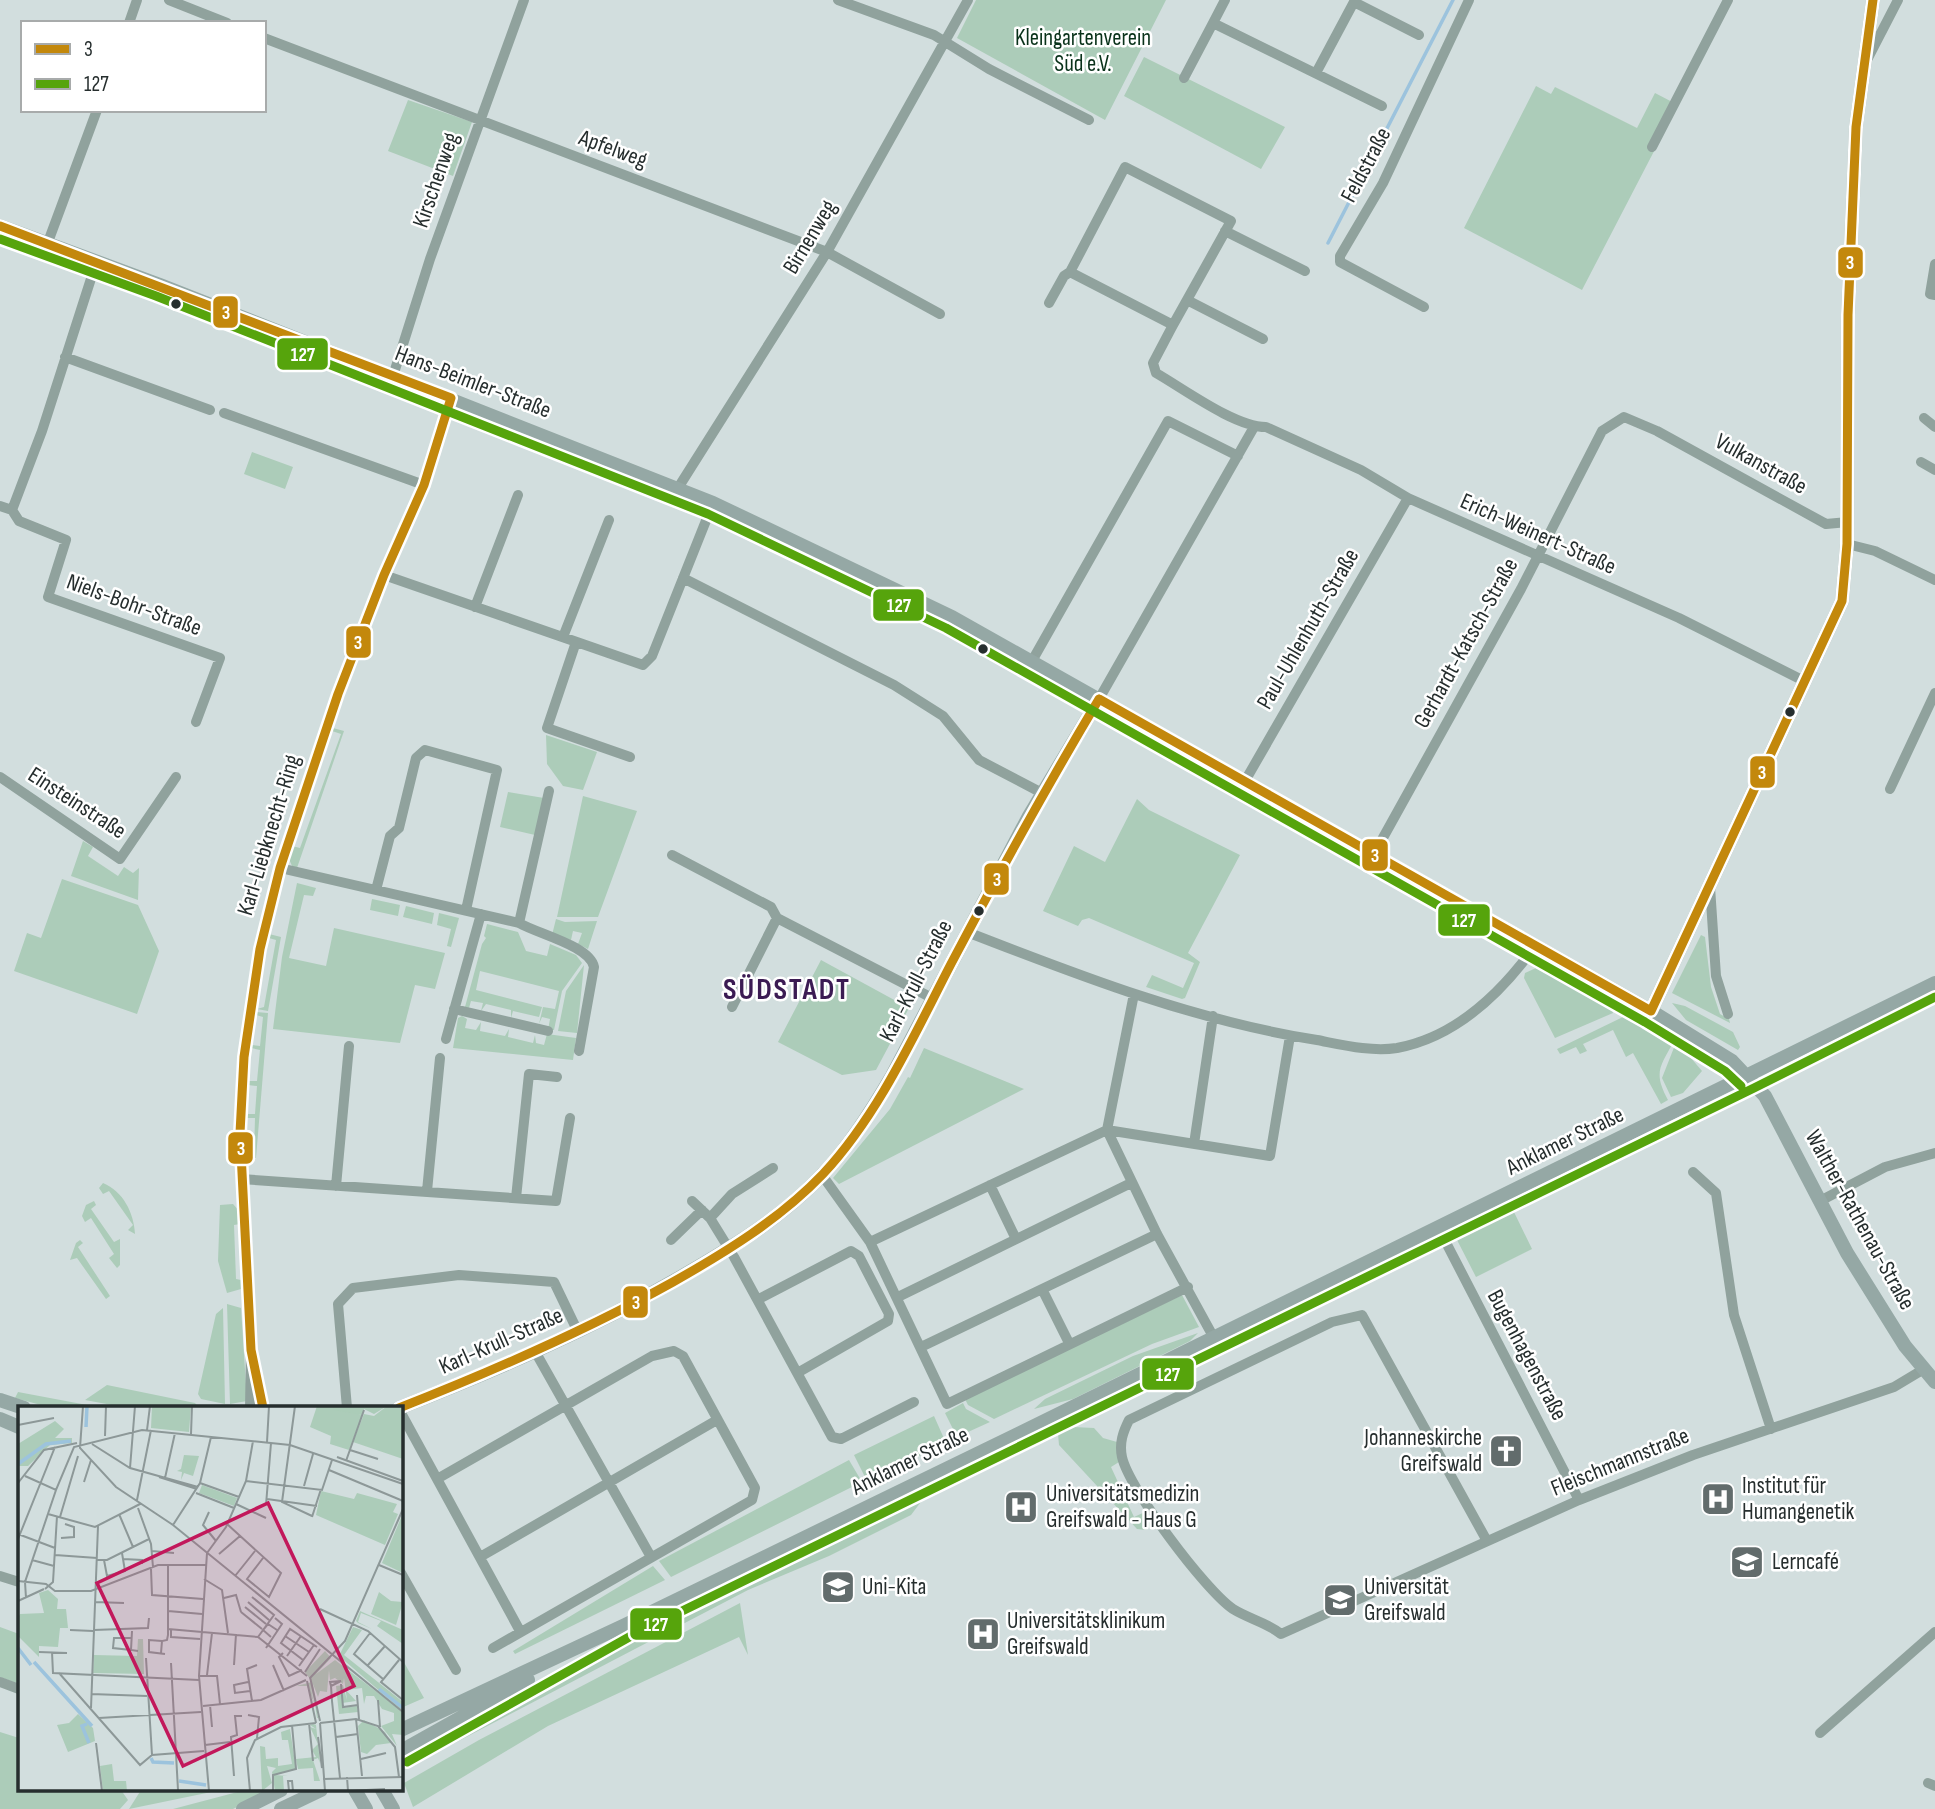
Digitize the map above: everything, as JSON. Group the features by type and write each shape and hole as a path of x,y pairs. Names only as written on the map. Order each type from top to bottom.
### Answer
{"main road":[{"path":"1651,1011 1842,601 1847,544 1849,315 1856,127 1873,0"},
{"name":"Hans-Beimler-Straße","path":"0,226 97,260 678,488 952,617 1651,1011 1732,1061 1749,1077"},
{"name":"Karl-Krull-Straße","path":"402,1409 536,1353 729,1250 782,1210 822,1175 875,1106 1042,793 1099,699"},
{"name":"Anklamer Straße","path":"402,1730 625,1625 1749,1077 1935,983"},
{"name":"Walther-Rathenau-Straße","path":"1749,1077 1771,1107 1879,1306 1935,1382"},
{"path":"0,1400 18,1406"},
{"path":"0,1419 18,1427"},
{"name":"Anklamer Straße","path":"402,1750 625,1625"},
{"path":"243,1809 277,1792"},
{"path":"281,1809 317,1792"},
{"path":"356,1792 366,1809"},
{"path":"383,1792 393,1809"}],"street":[{"path":"130,21 137,0"},
{"path":"169,0 222,21"},
{"name":"Kirschenweg","path":"393,376 479,122 524,0"},
{"path":"838,0 934,35 1001,76 1089,120"},
{"name":"Birnenweg","path":"678,488 827,252 947,43 968,0"},
{"path":"1184,78 1225,0"},
{"name":"Feldstraße","path":"1424,307 1340,262 1340,256 1383,183 1469,0"},
{"path":"1652,147 1728,0"},
{"path":"1863,67 1898,0"},
{"path":"1316,73 1355,1 1419,35"},
{"path":"1213,23 1382,106"},
{"name":"Apfelweg","path":"266,39 479,122 827,252 940,314"},
{"path":"48,242 96,112"},
{"path":"1049,303 1064,276 1070,272 1125,167 1231,221 1225,231 1306,271"},
{"name":"Erich-Weinert-Straße","path":"1225,231 1153,363 1156,373 1254,427 1266,427 1361,470 1408,498 1679,618 1806,682"},
{"path":"12,510 42,431 97,260"},
{"path":"1935,264 1930,295 1935,295"},
{"path":"1070,272 1173,325"},
{"path":"1187,300 1263,340"},
{"path":"65,357 210,410"},
{"name":"Karl-Liebknecht-Ring","path":"250,1406 251,1350 242,1180 244,1056 260,949 280,868 338,694 384,575 424,485 451,398"},
{"path":"224,414 424,485"},
{"name":"Gerhardt-Katsch-Straße","path":"1374,854 1538,555 1602,431 1624,417 1657,431"},
{"path":"1924,418 1935,427"},
{"path":"1032,661 1168,421 1238,456"},
{"path":"1099,699 1254,427"},
{"name":"Vulkanstraße","path":"1657,431 1826,524 1847,522"},
{"path":"1921,462 1935,470"},
{"path":"475,607 518,495"},
{"name":"Paul-Uhlenhuth-Straße","path":"1245,781 1408,498"},
{"path":"384,575 643,665 652,656 713,503"},
{"name":"Niels-Bohr-Straße","path":"0,506 12,510 19,521 66,540 48,597 220,658 195,722"},
{"path":"563,638 609,520"},
{"path":"1847,544 1875,551 1935,580"},
{"path":"683,579 894,685 943,716 979,760 1042,793"},
{"path":"576,642 547,728 630,757"},
{"path":"1890,789 1935,694"},
{"path":"376,890 390,836 399,828 416,758 425,750 497,770 466,910"},
{"name":"Einsteinstraße","path":"0,777 120,859 176,776"},
{"path":"519,923 549,791"},
{"path":"672,855 771,907 777,918 932,998"},
{"path":"280,868 519,923 536,933 581,950 592,961 579,1051"},
{"path":"1710,884 1716,976 1728,1014"},
{"path":"446,1039 481,914"},
{"path":"732,1007 777,918"},
{"path":"967,932 1133,994 1290,1036 1369,1049 1396,1048 1418,1042 1481,1007 1500,991 1535,946"},
{"path":"1133,994 1107,1130 1131,1184 1214,1338"},
{"path":"454,1009 548,1031"},
{"path":"1194,1144 1213,1016"},
{"path":"870,1242 1107,1130 1270,1156 1290,1036"},
{"path":"336,1186 349,1046"},
{"path":"426,1191 440,1058"},
{"path":"516,1198 529,1074 557,1077"},
{"path":"242,1180 553,1201 559,1198 570,1118"},
{"path":"1820,1201 1885,1167 1935,1153"},
{"path":"671,1240 732,1194 773,1168"},
{"path":"1693,1172 1716,1193 1734,1315 1770,1429"},
{"name":"Anklamer Straße","path":"822,1175 870,1242 947,1404 1188,1287"},
{"path":"898,1297 1131,1184"},
{"path":"990,1185 1016,1239"},
{"path":"692,1201 706,1214 759,1299 832,1437 841,1439 914,1402"},
{"name":"Bugenhagenstraße","path":"1438,1229 1578,1500"},
{"path":"921,1347 1157,1234"},
{"path":"759,1299 851,1251 861,1259 889,1314 888,1321 799,1372"},
{"path":"347,1406 338,1304 353,1288 452,1275 554,1282 578,1332"},
{"path":"1042,1289 1069,1343"},
{"name":"Fleischmannstraße","path":"1487,1541 1362,1315 1332,1322 1129,1420 1121,1438 1122,1458 1159,1526 1232,1608 1268,1623 1281,1634 1578,1500 1693,1455 1894,1387 1924,1369"},
{"name":"Karl-Liebknecht-Ring","path":"251,1350 263,1406"},
{"path":"437,1479 652,1356 674,1351 683,1356 755,1488 752,1500 493,1648"},
{"path":"536,1353 652,1557"},
{"name":"Karl-Krull-Straße","path":"402,1414 520,1631"},
{"path":"480,1557 717,1420"},
{"path":"402,1575 456,1670"},
{"path":"0,1576 18,1582"},
{"path":"1820,1732 1935,1632"},
{"path":"0,1682 18,1689"}],"green space":[{"name":"Kleingartenverein Süd e.V.","path":"976,0 1166,0 1105,120 957,38"},
{"path":"1144,57 1285,127 1261,169 1124,96"},
{"path":"1536,86 1551,94 1555,87 1637,128 1655,93 1678,105 1582,290 1464,228"},
{"path":"408,100 472,122 453,176 388,151"},
{"path":"252,452 293,467 285,489 244,474"},
{"path":"333,728 344,731 297,868 292,866 289,859 292,846 300,848 341,734 332,731"},
{"path":"546,735 597,752 583,790 563,786 547,764"},
{"path":"508,792 544,798 535,835 500,827"},
{"path":"583,796 637,811 598,917 557,917"},
{"path":"1137,799 1149,810 1240,855 1188,953 1200,962 1185,998 1182,999 1146,987 1152,975 1183,988 1194,963 1089,918 1082,920 1078,926 1043,911 1074,846 1105,862"},
{"path":"83,841 93,847 88,856 118,876 124,867 133,873 139,868 138,900 71,876"},
{"path":"62,879 138,905 159,951 137,1014 14,971 27,933 41,938"},
{"path":"297,883 316,888 313,896 304,895 289,958 326,966 334,928 445,953 435,989 415,985 400,1043 273,1029 282,957"},
{"path":"372,899 400,905 398,916 370,910"},
{"path":"406,906 434,913 432,924 403,917"},
{"path":"439,913 459,918 451,947 447,946 451,929 437,925"},
{"path":"556,919 565,922 597,921 588,949 578,944 582,933 573,931 571,940 552,935"},
{"path":"487,924 518,932 526,951 547,956 550,944 576,955 582,963 562,991 554,1030 548,1030 550,1019 542,1017 539,1024 543,1007 555,1009 559,991 480,971 476,990 542,1007 539,1017 513,1011 511,1018 511,1010 486,1004 481,1011 483,1003 471,1001 469,1008 465,1007 486,938 484,936"},
{"path":"269,934 281,937 268,1011 257,1009 264,1007 276,940 269,938"},
{"path":"1701,935 1705,937 1711,987 1720,1014 1729,1019 1730,1023 1672,993"},
{"path":"821,960 909,1008 876,1070 842,1075 778,1042"},
{"path":"584,965 577,1033 558,1031 566,991"},
{"path":"1536,968 1612,1009 1613,1013 1555,1038 1524,978 1525,973"},
{"path":"1672,1003 1685,1006 1733,1032 1740,1047 1738,1050 1686,1020"},
{"path":"256,1012 268,1013 256,1158 243,1157 243,1153 254,1153 255,1118 247,1118 247,1114 255,1114 257,1086 248,1085 248,1081 257,1081 260,1050 251,1048 252,1045 260,1046 263,1017 256,1015"},
{"path":"462,1016 467,1019 465,1028 476,1030 481,1022 480,1031 505,1036 509,1029 508,1037 533,1043 535,1035 536,1043 544,1045 547,1034 576,1038 573,1060 453,1048 458,1018"},
{"path":"1625,1016 1674,1041 1660,1070 1661,1083 1668,1100 1661,1104 1633,1053 1626,1057 1613,1030 1583,1044 1587,1051 1580,1054 1576,1047 1560,1054 1557,1049"},
{"path":"1675,1045 1685,1051 1702,1071 1683,1093 1671,1097 1662,1078"},
{"path":"924,1048 1024,1089 839,1184 833,1178 890,1109 908,1077 910,1078"},
{"path":"103,1183 122,1197 132,1218 135,1234 128,1230 133,1225 109,1191 103,1194 99,1188"},
{"path":"94,1201 96,1205 91,1209 114,1242 120,1239 120,1265 117,1268 109,1258 114,1254 91,1218 85,1222 82,1216 86,1205"},
{"path":"233,1204 240,1212 240,1224 234,1225 236,1279 241,1280 241,1289 227,1293 218,1261 220,1205"},
{"path":"1513,1210 1532,1249 1476,1277 1456,1238"},
{"path":"80,1240 83,1243 78,1247 110,1296 106,1299 77,1258 70,1260 76,1243"},
{"path":"1182,1295 1199,1327 1152,1344 994,1419 968,1405 965,1399"},
{"path":"227,1304 241,1308 247,1401 230,1404"},
{"path":"223,1308 225,1404 201,1399 198,1394 216,1314"},
{"path":"1198,1333 1190,1341 1073,1399 1034,1409 1045,1399 1133,1356"},
{"path":"107,1385 195,1403 197,1406 117,1406 85,1400"},
{"path":"18,1392 92,1406 45,1406 15,1398"},
{"path":"963,1403 966,1409 990,1422 957,1437 945,1413"},
{"path":"934,1416 946,1443 867,1481 854,1455"},
{"path":"1073,1427 1094,1428 1103,1438 1117,1442 1119,1462 1111,1467 1134,1517 1145,1512 1153,1525 1146,1530 1137,1529 1059,1445 1058,1434"},
{"path":"849,1460 862,1482 671,1577 659,1561"},
{"path":"933,1486 911,1515 829,1556 748,1590 402,1770 402,1757 485,1708 616,1642 669,1611 914,1491"},
{"path":"653,1566 665,1580 515,1654 513,1651"},
{"path":"740,1603 748,1655 739,1637 548,1726 413,1807 404,1783 479,1740"},
{"path":"0,1627 18,1634 18,1684 0,1677"},
{"path":"402,1659 424,1698 402,1708"},
{"path":"0,1732 18,1738 18,1792 122,1792 128,1800 120,1809 0,1809"},
{"path":"140,1792 211,1792 129,1809"},
{"path":"237,1792 266,1793 233,1809 173,1809"}],"waterway":[{"path":"1328,243 1453,0"}],"transit line":[{"name":"3","path":"1651,1011 1842,601 1847,544 1848,315 1856,127 1873,0"},
{"name":"3","path":"0,226 451,398"},
{"name":"127","path":"0,239 156,296 708,514 946,628 1645,1022 1725,1071 1741,1086"},
{"name":"3","path":"263,1406 251,1350 240,1133 244,1057 260,949 280,868 338,694 384,575 424,485 451,398"},
{"name":"3","path":"1099,699 1651,1011"},
{"name":"3","path":"402,1407 538,1350 673,1282 752,1234 789,1206 823,1174 861,1126 894,1073 1005,863 1099,699"},
{"name":"127","path":"407,1762 631,1636 1935,997"}],"place":[{"name":"Johanneskirche Greifswald","path":"1506,1451"},
{"name":"Institut für Humangenetik","path":"1718,1499"},
{"name":"Universitätsmedizin Greifswald - Haus G","path":"1021,1507"},
{"name":"Lerncafé","path":"1747,1562"},
{"name":"Uni-Kita","path":"838,1587"},
{"name":"Universität Greifswald","path":"1340,1600"},
{"name":"Universitätsklinikum Greifswald","path":"983,1634"}],"district":[{"name":"SÜDSTADT","path":"787,990"}]}
